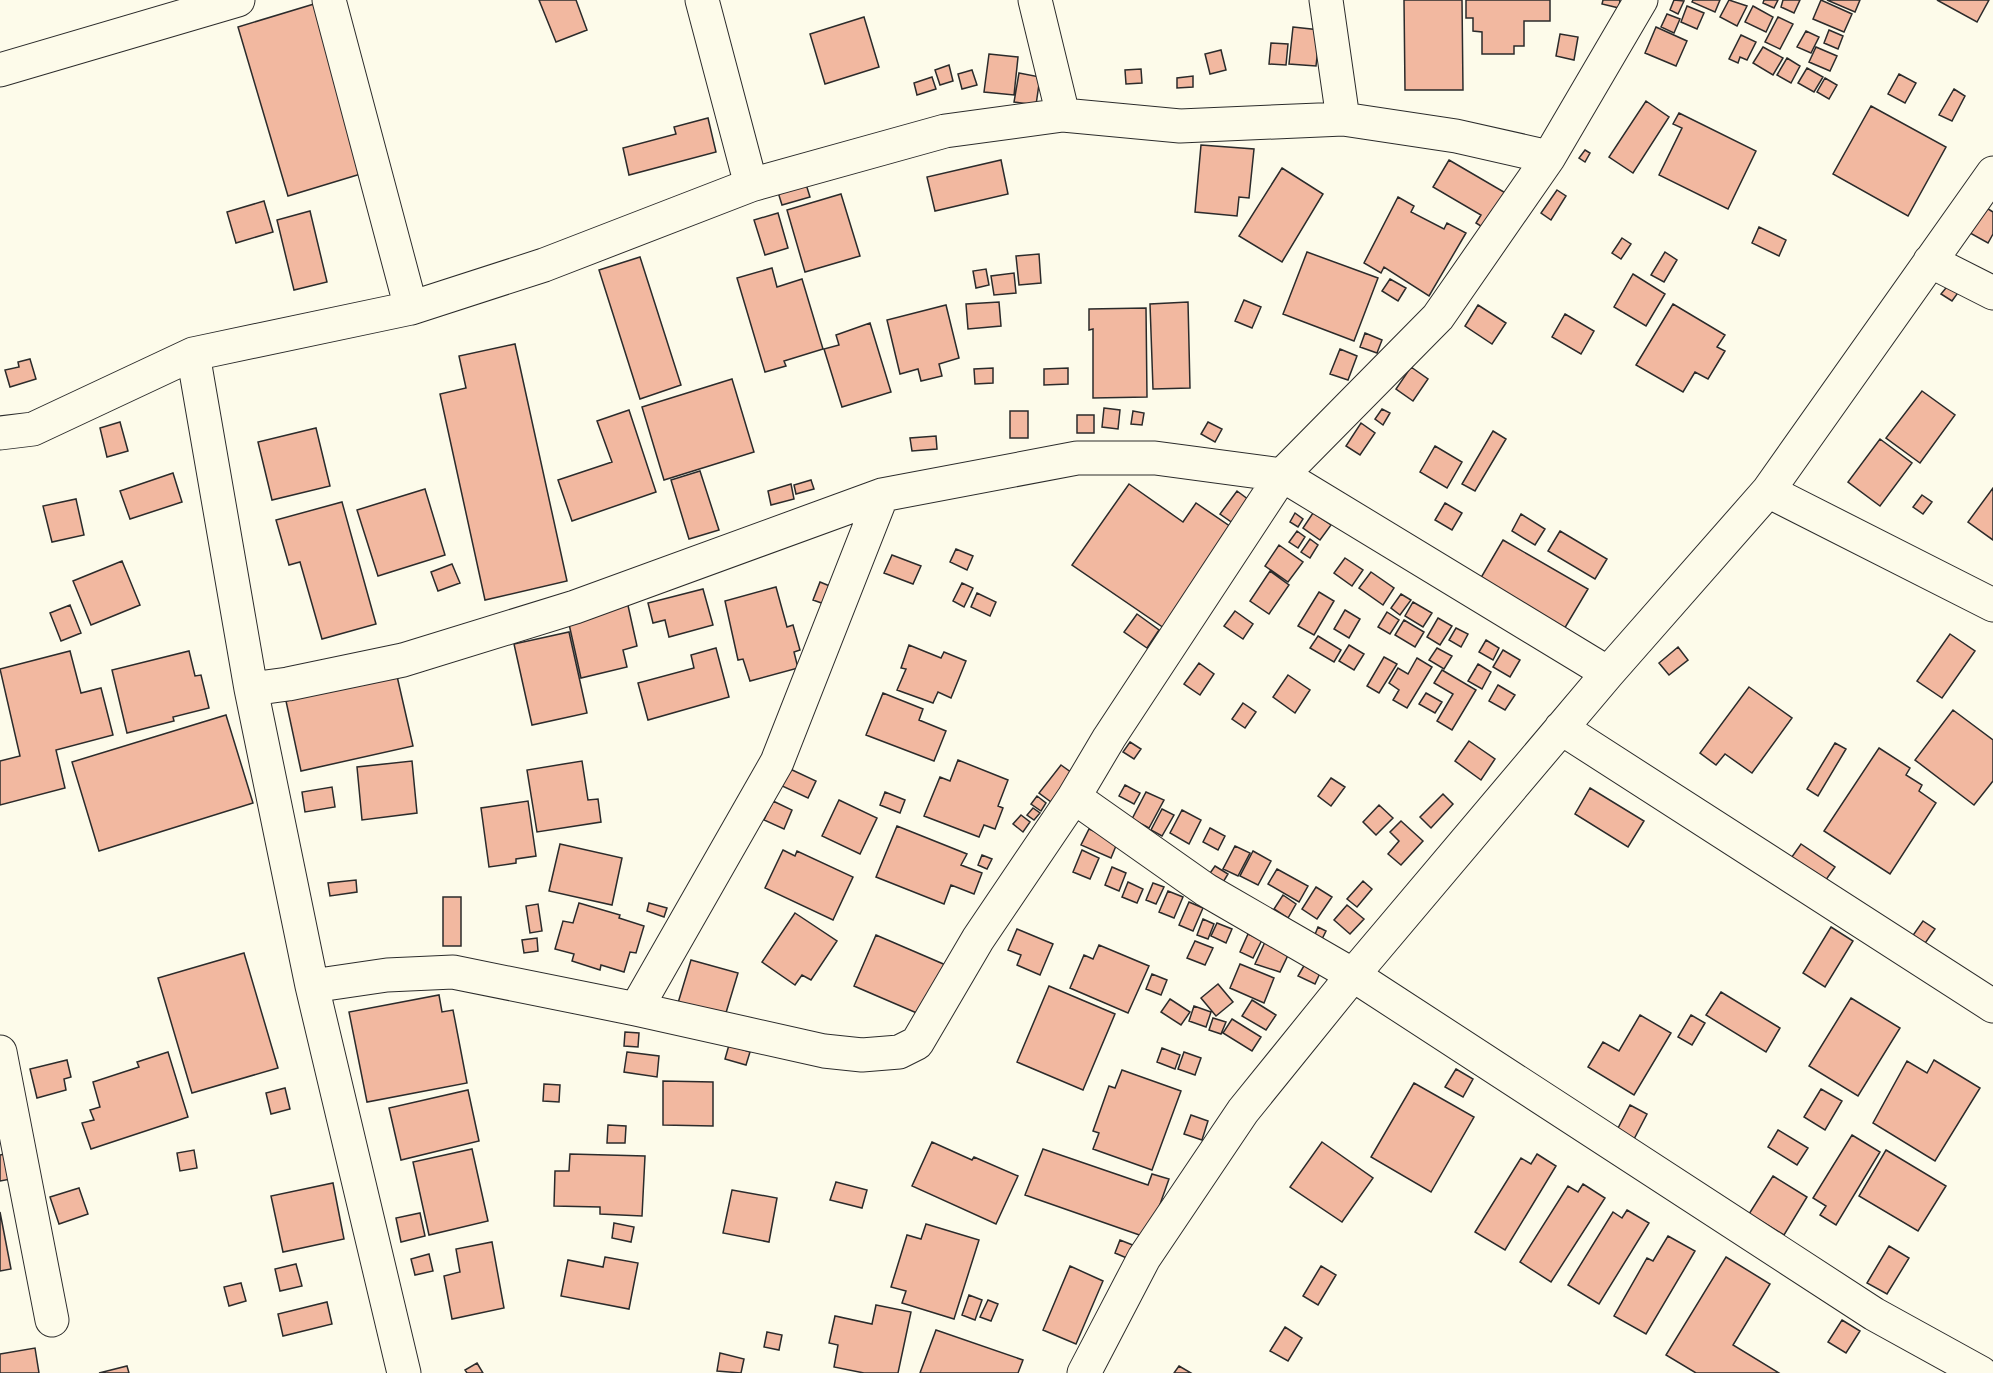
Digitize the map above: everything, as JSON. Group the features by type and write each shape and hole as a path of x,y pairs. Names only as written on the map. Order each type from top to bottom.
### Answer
{"street":[{"path":"0,70 238,0"},
{"path":"329,0 411,308"},
{"path":"702,0 751,185"},
{"path":"1035,0 1064,115"},
{"path":"1326,0 1343,120"},
{"path":"312,986 387,975 453,972 636,1009 824,1051 862,1055 899,1052 917,1043 978,939 1074,797 1109,738 1282,475 1438,317 1549,157 1641,0"},
{"path":"0,433 33,429 193,354 411,308 544,265 751,185 945,131 1064,115 1180,126 1343,120 1456,136 1549,157"},
{"path":"1084,1373 1144,1258 1237,1120 1353,975 1608,673 1768,490 1993,173"},
{"path":"1930,261 1993,293"},
{"path":"193,354 251,689 312,986 404,1373"},
{"path":"251,689 288,684 403,660 575,607 882,495 1077,458 1155,458 1282,475 1608,673"},
{"path":"1768,490 1993,605"},
{"path":"636,1009 777,762 882,495"},
{"path":"1562,728 1993,1006"},
{"path":"1074,797 1206,890 1353,975 1874,1314 1981,1373"},
{"path":"0,1052 52,1320"}],"building":[{"path":"539,0 576,0 587,30 556,42"},
{"path":"1404,0 1462,0 1463,90 1405,90"},
{"path":"1466,0 1550,0 1550,21 1524,21 1524,46 1514,46 1514,54 1482,54 1482,32 1473,31 1473,18 1466,18"},
{"path":"1603,0 1620,0 1619,8 1602,4"},
{"path":"1674,0 1684,1 1678,14 1670,10"},
{"path":"1693,0 1720,0 1715,12 1692,2"},
{"path":"1729,0 1747,6 1737,26 1720,17"},
{"path":"1764,0 1778,0 1774,8 1763,3"},
{"path":"1783,0 1800,0 1794,13 1781,7"},
{"path":"1821,0 1852,14 1844,32 1813,19"},
{"path":"1827,0 1860,0 1855,12"},
{"path":"1937,0 1989,0 1977,22"},
{"path":"314,4 364,173 288,196 238,27"},
{"path":"1687,6 1704,13 1697,29 1681,22"},
{"path":"1753,6 1773,17 1766,32 1745,22"},
{"path":"1667,14 1680,19 1674,33 1661,27"},
{"path":"864,17 879,67 825,84 810,34"},
{"path":"1778,17 1793,24 1780,49 1765,42"},
{"path":"1293,27 1320,30 1316,66 1289,64"},
{"path":"1656,27 1687,41 1676,66 1645,53"},
{"path":"1829,30 1843,36 1838,49 1824,43"},
{"path":"1806,31 1819,37 1811,53 1797,47"},
{"path":"1560,34 1578,37 1574,60 1556,56"},
{"path":"1741,35 1756,42 1747,60 1740,57 1738,63 1729,59"},
{"path":"1271,43 1288,44 1286,65 1269,64"},
{"path":"1763,47 1783,58 1773,75 1753,63"},
{"path":"1816,47 1837,56 1830,71 1809,62"},
{"path":"1221,50 1226,70 1210,74 1205,54"},
{"path":"989,54 1018,57 1014,95 984,92"},
{"path":"1787,58 1800,66 1791,83 1777,75"},
{"path":"949,65 953,81 940,85 935,70"},
{"path":"1807,68 1823,77 1814,92 1798,83"},
{"path":"1141,69 1142,83 1126,84 1125,70"},
{"path":"972,70 977,85 962,89 958,74"},
{"path":"1019,73 1040,77 1036,105 1014,102"},
{"path":"1899,74 1916,83 1905,103 1888,94"},
{"path":"1193,76 1193,87 1177,88 1177,78"},
{"path":"932,77 936,89 917,95 914,83"},
{"path":"1825,78 1837,85 1829,99 1817,92"},
{"path":"1954,89 1965,96 1952,121 1939,115"},
{"path":"1646,101 1669,117 1633,173 1609,157"},
{"path":"1871,106 1946,147 1908,216 1833,174"},
{"path":"1679,113 1756,151 1728,209 1659,175 1682,128 1673,124"},
{"path":"708,118 716,152 629,175 623,148 676,134 674,127"},
{"path":"1201,145 1254,149 1249,198 1239,197 1237,216 1195,212"},
{"path":"1585,150 1590,153 1585,162 1579,158"},
{"path":"1001,160 1008,194 935,211 927,177"},
{"path":"1449,160 1509,195 1487,230 1476,223 1481,215 1433,187"},
{"path":"1282,168 1323,194 1282,262 1239,236"},
{"path":"805,181 810,197 782,205 777,189"},
{"path":"1557,190 1566,196 1551,220 1541,213"},
{"path":"841,194 860,256 805,272 787,210"},
{"path":"1398,197 1414,206 1411,212 1444,229 1447,223 1466,233 1429,296 1384,267 1381,273 1364,263"},
{"path":"264,201 273,232 236,243 227,212"},
{"path":"1985,207 1993,212 1993,234 1988,243 1970,233"},
{"path":"310,211 327,282 294,290 277,220"},
{"path":"778,213 788,248 765,255 754,220"},
{"path":"1759,227 1786,240 1779,256 1752,243"},
{"path":"1622,238 1631,244 1621,259 1612,253"},
{"path":"1307,252 1378,278 1354,341 1283,314"},
{"path":"1665,252 1677,260 1664,282 1651,275"},
{"path":"1039,254 1041,283 1019,285 1016,256"},
{"path":"640,257 681,385 640,399 599,270"},
{"path":"772,268 777,287 802,279 823,349 784,361 786,366 765,372 737,278"},
{"path":"986,269 989,285 976,288 973,271"},
{"path":"1014,273 1016,293 994,295 991,276"},
{"path":"1633,274 1665,294 1646,326 1614,307"},
{"path":"1390,279 1406,288 1398,301 1382,291"},
{"path":"1950,283 1960,290 1952,301 1941,294"},
{"path":"1244,300 1261,307 1252,328 1235,321"},
{"path":"999,302 1001,326 968,329 966,304"},
{"path":"1188,302 1190,388 1153,389 1150,304"},
{"path":"1673,304 1725,335 1717,347 1725,351 1708,379 1695,372 1683,392 1636,365"},
{"path":"946,305 959,358 939,364 942,376 921,381 918,369 900,374 887,320"},
{"path":"1478,305 1506,323 1492,344 1465,326"},
{"path":"1146,308 1147,397 1093,398 1093,329 1089,330 1089,309"},
{"path":"1565,314 1594,331 1581,354 1552,337"},
{"path":"870,323 891,392 842,407 824,349 839,345 836,335"},
{"path":"1365,333 1382,340 1377,353 1360,347"},
{"path":"515,344 567,581 485,600 440,394 466,388 459,356"},
{"path":"1340,349 1357,356 1348,380 1330,374"},
{"path":"30,359 36,379 10,387 5,370 19,367 18,362"},
{"path":"1411,367 1428,379 1413,401 1396,389"},
{"path":"993,368 993,383 975,384 974,369"},
{"path":"1068,368 1068,384 1044,385 1044,369"},
{"path":"732,379 754,452 664,480 642,407"},
{"path":"1922,391 1955,415 1920,463 1886,438"},
{"path":"1104,408 1120,410 1118,429 1102,427"},
{"path":"1382,409 1390,413 1383,425 1375,419"},
{"path":"629,410 656,492 572,521 558,480 612,462 597,421"},
{"path":"1010,411 1028,411 1028,438 1010,438"},
{"path":"1133,411 1144,413 1142,425 1131,424"},
{"path":"1077,415 1094,415 1094,433 1077,433"},
{"path":"120,422 128,451 107,457 100,428"},
{"path":"1208,422 1222,429 1215,442 1201,434"},
{"path":"1361,423 1375,433 1360,455 1346,446"},
{"path":"316,428 330,486 272,500 258,442"},
{"path":"1493,431 1506,439 1475,491 1462,484"},
{"path":"936,436 937,449 912,451 910,438"},
{"path":"1880,439 1912,463 1880,506 1848,482"},
{"path":"1435,446 1462,462 1447,488 1420,472"},
{"path":"700,471 719,530 689,539 671,480"},
{"path":"173,473 182,502 130,519 120,491"},
{"path":"811,480 814,489 796,494 794,485"},
{"path":"791,484 794,499 771,505 768,491"},
{"path":"1129,484 1183,522 1196,503 1234,529 1164,628 1072,565"},
{"path":"1993,488 1993,540 1968,522"},
{"path":"425,489 445,555 378,576 357,510"},
{"path":"1237,491 1253,503 1237,526 1220,514"},
{"path":"1922,495 1932,502 1923,514 1913,507"},
{"path":"76,499 84,535 52,542 43,506"},
{"path":"342,502 376,624 322,639 300,562 289,565 276,520"},
{"path":"1445,503 1462,513 1452,530 1435,520"},
{"path":"1295,513 1303,519 1298,527 1290,522"},
{"path":"1313,513 1331,525 1320,540 1303,528"},
{"path":"1521,514 1545,529 1535,545 1512,531"},
{"path":"1297,531 1305,537 1298,548 1289,542"},
{"path":"1560,531 1607,559 1595,579 1548,551"},
{"path":"1310,539 1318,545 1310,558 1301,552"},
{"path":"1503,540 1588,589 1563,631 1479,581"},
{"path":"1279,545 1303,562 1288,582 1265,566"},
{"path":"956,549 973,556 967,570 950,562"},
{"path":"892,555 921,566 913,584 884,573"},
{"path":"1345,558 1363,570 1352,586 1334,573"},
{"path":"122,561 140,605 91,625 73,581"},
{"path":"452,564 460,583 438,591 431,572"},
{"path":"1270,571 1289,585 1269,614 1250,601"},
{"path":"1371,572 1394,588 1383,605 1359,588"},
{"path":"820,582 837,589 830,606 813,600"},
{"path":"962,583 973,588 964,607 953,601"},
{"path":"776,587 787,627 793,625 800,650 794,652 798,668 750,681 743,659 738,660 725,601"},
{"path":"703,589 713,625 669,637 665,620 653,623 648,603"},
{"path":"1319,592 1334,601 1314,635 1298,626"},
{"path":"977,593 996,602 990,616 971,607"},
{"path":"1401,594 1411,600 1400,615 1391,608"},
{"path":"627,601 637,646 623,650 627,667 581,678 567,615"},
{"path":"1413,602 1432,613 1423,627 1405,616"},
{"path":"70,605 81,633 61,641 50,613"},
{"path":"1345,610 1360,619 1349,638 1334,629"},
{"path":"1235,611 1253,624 1243,639 1224,626"},
{"path":"1387,612 1399,620 1390,634 1378,627"},
{"path":"1137,614 1159,630 1147,648 1124,632"},
{"path":"1438,618 1452,626 1440,645 1427,637"},
{"path":"1404,620 1424,632 1415,647 1395,635"},
{"path":"1456,628 1468,634 1461,647 1449,640"},
{"path":"569,632 587,713 532,725 514,644"},
{"path":"1950,634 1975,651 1942,698 1917,681"},
{"path":"1318,636 1341,650 1334,662 1310,648"},
{"path":"1486,640 1499,648 1493,660 1479,652"},
{"path":"909,645 941,658 944,652 966,661 951,698 938,692 933,703 897,690 906,669 901,668"},
{"path":"1349,645 1364,654 1354,670 1339,661"},
{"path":"1678,647 1688,660 1669,675 1659,663"},
{"path":"716,648 729,697 648,720 638,683 694,668 691,655"},
{"path":"1437,648 1452,656 1444,669 1429,660"},
{"path":"1503,650 1520,660 1510,677 1493,667"},
{"path":"70,651 81,693 101,688 113,735 56,750 65,788 0,805 0,761 20,756 0,669"},
{"path":"189,651 195,676 201,675 209,708 173,717 174,721 127,733 112,670"},
{"path":"1384,657 1397,664 1379,693 1367,686"},
{"path":"1417,658 1432,667 1407,708 1393,700 1399,690 1389,683 1398,668 1408,674"},
{"path":"1199,663 1214,674 1200,695 1184,684"},
{"path":"1478,664 1491,672 1482,689 1468,681"},
{"path":"1442,670 1476,690 1452,730 1437,721 1453,694 1434,683"},
{"path":"1288,675 1310,690 1295,713 1273,697"},
{"path":"397,676 413,746 301,771 286,701"},
{"path":"1498,685 1515,695 1505,710 1489,701"},
{"path":"1749,687 1792,718 1752,773 1725,754 1716,765 1700,753"},
{"path":"883,693 923,709 919,720 946,731 934,761 866,735"},
{"path":"1426,693 1442,702 1435,713 1419,704"},
{"path":"1243,703 1256,712 1245,728 1232,719"},
{"path":"1953,710 1993,740 1993,781 1974,805 1915,760"},
{"path":"226,715 253,803 99,851 72,762"},
{"path":"1469,741 1495,759 1481,780 1455,761"},
{"path":"1130,742 1141,749 1134,759 1123,752"},
{"path":"1835,743 1846,749 1818,796 1807,789"},
{"path":"1879,748 1910,768 1906,775 1922,785 1919,791 1936,803 1890,874 1824,831"},
{"path":"958,760 1008,780 998,806 1003,808 995,829 984,825 979,837 924,816 940,777 950,781"},
{"path":"412,761 417,813 362,820 357,767"},
{"path":"582,761 588,800 598,799 601,822 537,832 527,770"},
{"path":"1061,765 1072,773 1051,802 1039,793"},
{"path":"788,768 816,781 808,798 780,785"},
{"path":"1331,778 1345,787 1331,806 1318,796"},
{"path":"1125,785 1140,793 1134,804 1119,796"},
{"path":"332,787 335,807 305,812 302,792"},
{"path":"1590,788 1644,821 1628,847 1575,814"},
{"path":"885,792 905,800 900,813 880,805"},
{"path":"1146,792 1164,800 1149,828 1132,819"},
{"path":"1443,794 1453,804 1431,828 1420,817"},
{"path":"1037,796 1046,803 1041,811 1031,804"},
{"path":"839,800 877,818 860,854 822,836"},
{"path":"528,801 536,856 516,859 516,863 489,867 481,808"},
{"path":"773,801 792,810 784,829 764,820"},
{"path":"1379,805 1393,818 1376,835 1363,822"},
{"path":"1033,808 1040,813 1034,820 1027,815"},
{"path":"1162,809 1174,815 1162,836 1151,830"},
{"path":"1182,810 1201,820 1189,844 1170,833"},
{"path":"1021,815 1030,822 1023,832 1013,824"},
{"path":"1401,821 1423,841 1401,865 1388,854 1399,841 1390,832"},
{"path":"897,826 967,854 961,865 982,873 974,894 951,885 944,904 876,877"},
{"path":"1210,828 1225,836 1218,850 1203,842"},
{"path":"1089,829 1118,841 1111,858 1081,845"},
{"path":"560,844 622,858 612,905 549,891"},
{"path":"1801,844 1835,867 1823,884 1789,861"},
{"path":"1235,846 1250,853 1238,876 1223,869"},
{"path":"783,850 795,856 797,851 853,877 833,920 765,888"},
{"path":"1082,850 1099,858 1090,879 1073,872"},
{"path":"1253,851 1271,861 1258,885 1240,876"},
{"path":"982,855 992,859 987,869 978,865"},
{"path":"1215,866 1228,874 1222,884 1208,876"},
{"path":"1112,867 1126,873 1119,891 1105,885"},
{"path":"1277,869 1308,886 1299,902 1268,884"},
{"path":"356,880 357,892 330,896 328,883"},
{"path":"1363,881 1372,889 1357,907 1347,899"},
{"path":"1128,882 1143,889 1137,903 1122,897"},
{"path":"1153,883 1164,887 1156,904 1146,900"},
{"path":"1316,887 1332,897 1317,919 1302,909"},
{"path":"1168,891 1183,897 1174,918 1159,912"},
{"path":"1283,895 1296,904 1288,918 1274,909"},
{"path":"443,897 461,897 461,946 443,946"},
{"path":"1189,902 1203,908 1193,931 1179,925"},
{"path":"579,903 620,915 619,918 644,926 636,953 630,952 624,972 601,965 600,970 572,961 574,954 555,949 563,921 573,923"},
{"path":"649,903 667,908 664,917 647,911"},
{"path":"538,904 542,931 530,933 526,906"},
{"path":"1347,905 1364,919 1350,934 1334,920"},
{"path":"795,913 837,941 811,980 802,975 795,985 762,962"},
{"path":"1203,919 1214,924 1208,939 1197,935"},
{"path":"1923,921 1935,929 1921,949 1909,941"},
{"path":"1217,923 1232,929 1226,943 1211,936"},
{"path":"1318,927 1326,931 1321,941 1314,937"},
{"path":"1831,927 1853,941 1825,987 1803,973"},
{"path":"1017,929 1053,944 1040,975 1017,965 1021,955 1008,950"},
{"path":"1248,934 1262,940 1253,958 1240,952"},
{"path":"876,935 948,966 926,1017 854,986"},
{"path":"537,938 538,951 524,953 522,940"},
{"path":"1195,941 1213,948 1205,965 1187,958"},
{"path":"1265,942 1289,953 1280,972 1255,964"},
{"path":"1099,945 1149,966 1128,1013 1070,988 1084,955 1093,959"},
{"path":"244,953 278,1068 192,1093 158,978"},
{"path":"691,960 738,973 725,1016 678,1003"},
{"path":"1240,964 1274,978 1264,1003 1230,988"},
{"path":"1305,964 1321,971 1315,984 1298,976"},
{"path":"1152,974 1167,980 1161,995 1146,989"},
{"path":"1218,984 1233,1002 1216,1016 1201,998"},
{"path":"1049,986 1115,1014 1083,1090 1017,1062"},
{"path":"1721,992 1780,1028 1766,1052 1706,1015"},
{"path":"439,995 442,1012 453,1010 467,1083 367,1102 349,1012"},
{"path":"1851,998 1900,1028 1858,1096 1809,1066"},
{"path":"1170,999 1190,1012 1181,1025 1161,1012"},
{"path":"1252,1000 1276,1015 1266,1030 1242,1016"},
{"path":"1194,1006 1211,1012 1206,1027 1189,1021"},
{"path":"1640,1015 1671,1033 1634,1095 1588,1067 1603,1042 1619,1051"},
{"path":"1691,1015 1705,1023 1692,1045 1678,1037"},
{"path":"1213,1018 1226,1022 1221,1034 1209,1030"},
{"path":"1232,1019 1261,1037 1252,1051 1223,1033"},
{"path":"625,1032 639,1033 638,1047 624,1046"},
{"path":"729,1045 750,1052 746,1065 725,1059"},
{"path":"1162,1048 1180,1055 1175,1069 1157,1062"},
{"path":"168,1052 188,1117 91,1149 82,1123 94,1120 90,1110 100,1107 93,1082 139,1067 137,1062"},
{"path":"627,1052 659,1056 657,1077 624,1072"},
{"path":"1184,1052 1201,1058 1195,1075 1178,1069"},
{"path":"67,1060 71,1077 64,1079 66,1090 37,1098 30,1069"},
{"path":"1934,1060 1980,1088 1935,1161 1873,1123 1907,1061 1927,1073"},
{"path":"1456,1069 1473,1079 1463,1097 1445,1087"},
{"path":"1122,1070 1181,1091 1152,1170 1093,1149 1099,1133 1093,1131 1109,1086 1115,1088"},
{"path":"663,1081 713,1082 713,1126 663,1125"},
{"path":"1414,1083 1474,1117 1431,1192 1371,1157"},
{"path":"544,1084 560,1085 559,1102 543,1101"},
{"path":"285,1088 290,1109 271,1114 266,1093"},
{"path":"1821,1089 1842,1101 1825,1130 1804,1117"},
{"path":"468,1090 479,1141 401,1160 389,1108"},
{"path":"1630,1105 1647,1114 1633,1141 1616,1132"},
{"path":"1191,1115 1208,1121 1202,1140 1184,1134"},
{"path":"608,1125 626,1126 625,1143 607,1143"},
{"path":"1778,1130 1808,1148 1797,1165 1768,1147"},
{"path":"1852,1135 1880,1152 1836,1225 1820,1215 1826,1206 1813,1198"},
{"path":"932,1142 972,1160 974,1157 1018,1176 996,1224 912,1186"},
{"path":"1322,1142 1373,1178 1342,1222 1290,1187"},
{"path":"472,1149 488,1221 429,1235 413,1162"},
{"path":"1043,1149 1148,1185 1152,1174 1169,1179 1148,1238 1025,1195"},
{"path":"194,1150 197,1168 180,1171 177,1153"},
{"path":"1886,1150 1946,1186 1918,1231 1859,1196"},
{"path":"5,1154 11,1179 0,1181 0,1155"},
{"path":"570,1154 645,1156 642,1216 600,1214 600,1207 554,1206 555,1171 569,1171"},
{"path":"1537,1154 1556,1166 1505,1250 1475,1232 1521,1158 1531,1164"},
{"path":"1773,1176 1807,1197 1784,1235 1749,1214"},
{"path":"836,1182 867,1190 862,1208 830,1200"},
{"path":"333,1183 344,1239 283,1252 271,1196"},
{"path":"1583,1184 1605,1198 1551,1282 1520,1262 1568,1186 1578,1192"},
{"path":"79,1188 88,1214 59,1224 50,1197"},
{"path":"732,1190 777,1198 769,1242 723,1233"},
{"path":"1627,1210 1649,1223 1599,1304 1568,1285 1613,1212 1622,1218"},
{"path":"0,1212 11,1269 0,1271"},
{"path":"420,1213 425,1236 401,1242 396,1218"},
{"path":"614,1223 634,1227 631,1242 612,1238"},
{"path":"926,1224 979,1240 954,1319 902,1303 906,1291 891,1287 907,1235 921,1239"},
{"path":"1668,1236 1695,1251 1646,1334 1614,1316 1647,1258 1653,1261"},
{"path":"1120,1240 1135,1246 1129,1259 1115,1253"},
{"path":"492,1242 504,1308 452,1319 444,1276 460,1272 456,1249"},
{"path":"1889,1246 1909,1258 1887,1294 1867,1283"},
{"path":"429,1254 433,1271 415,1275 411,1259"},
{"path":"605,1257 638,1263 629,1309 561,1296 568,1260 603,1267"},
{"path":"1726,1257 1770,1284 1733,1345 1779,1373 1696,1373 1666,1355"},
{"path":"296,1264 302,1286 280,1291 275,1269"},
{"path":"1070,1266 1103,1281 1076,1344 1043,1330"},
{"path":"1321,1266 1336,1275 1318,1305 1303,1296"},
{"path":"241,1283 246,1301 229,1306 224,1287"},
{"path":"969,1295 982,1300 975,1320 962,1315"},
{"path":"988,1300 998,1304 991,1321 980,1317"},
{"path":"327,1302 332,1324 283,1336 278,1314"},
{"path":"876,1305 911,1312 898,1373 864,1373 834,1367 838,1345 829,1343 835,1316 872,1324"},
{"path":"1842,1320 1860,1331 1846,1353 1828,1342"},
{"path":"1285,1327 1302,1338 1288,1361 1270,1351"},
{"path":"936,1330 1023,1360 1018,1373 920,1373"},
{"path":"767,1332 782,1335 779,1350 764,1347"},
{"path":"35,1348 39,1373 0,1373 0,1354"},
{"path":"720,1353 744,1359 741,1373 717,1371"},
{"path":"477,1363 483,1373 467,1373 465,1370"},
{"path":"127,1366 129,1373 99,1373"},
{"path":"1179,1366 1191,1373 1174,1373"}]}
